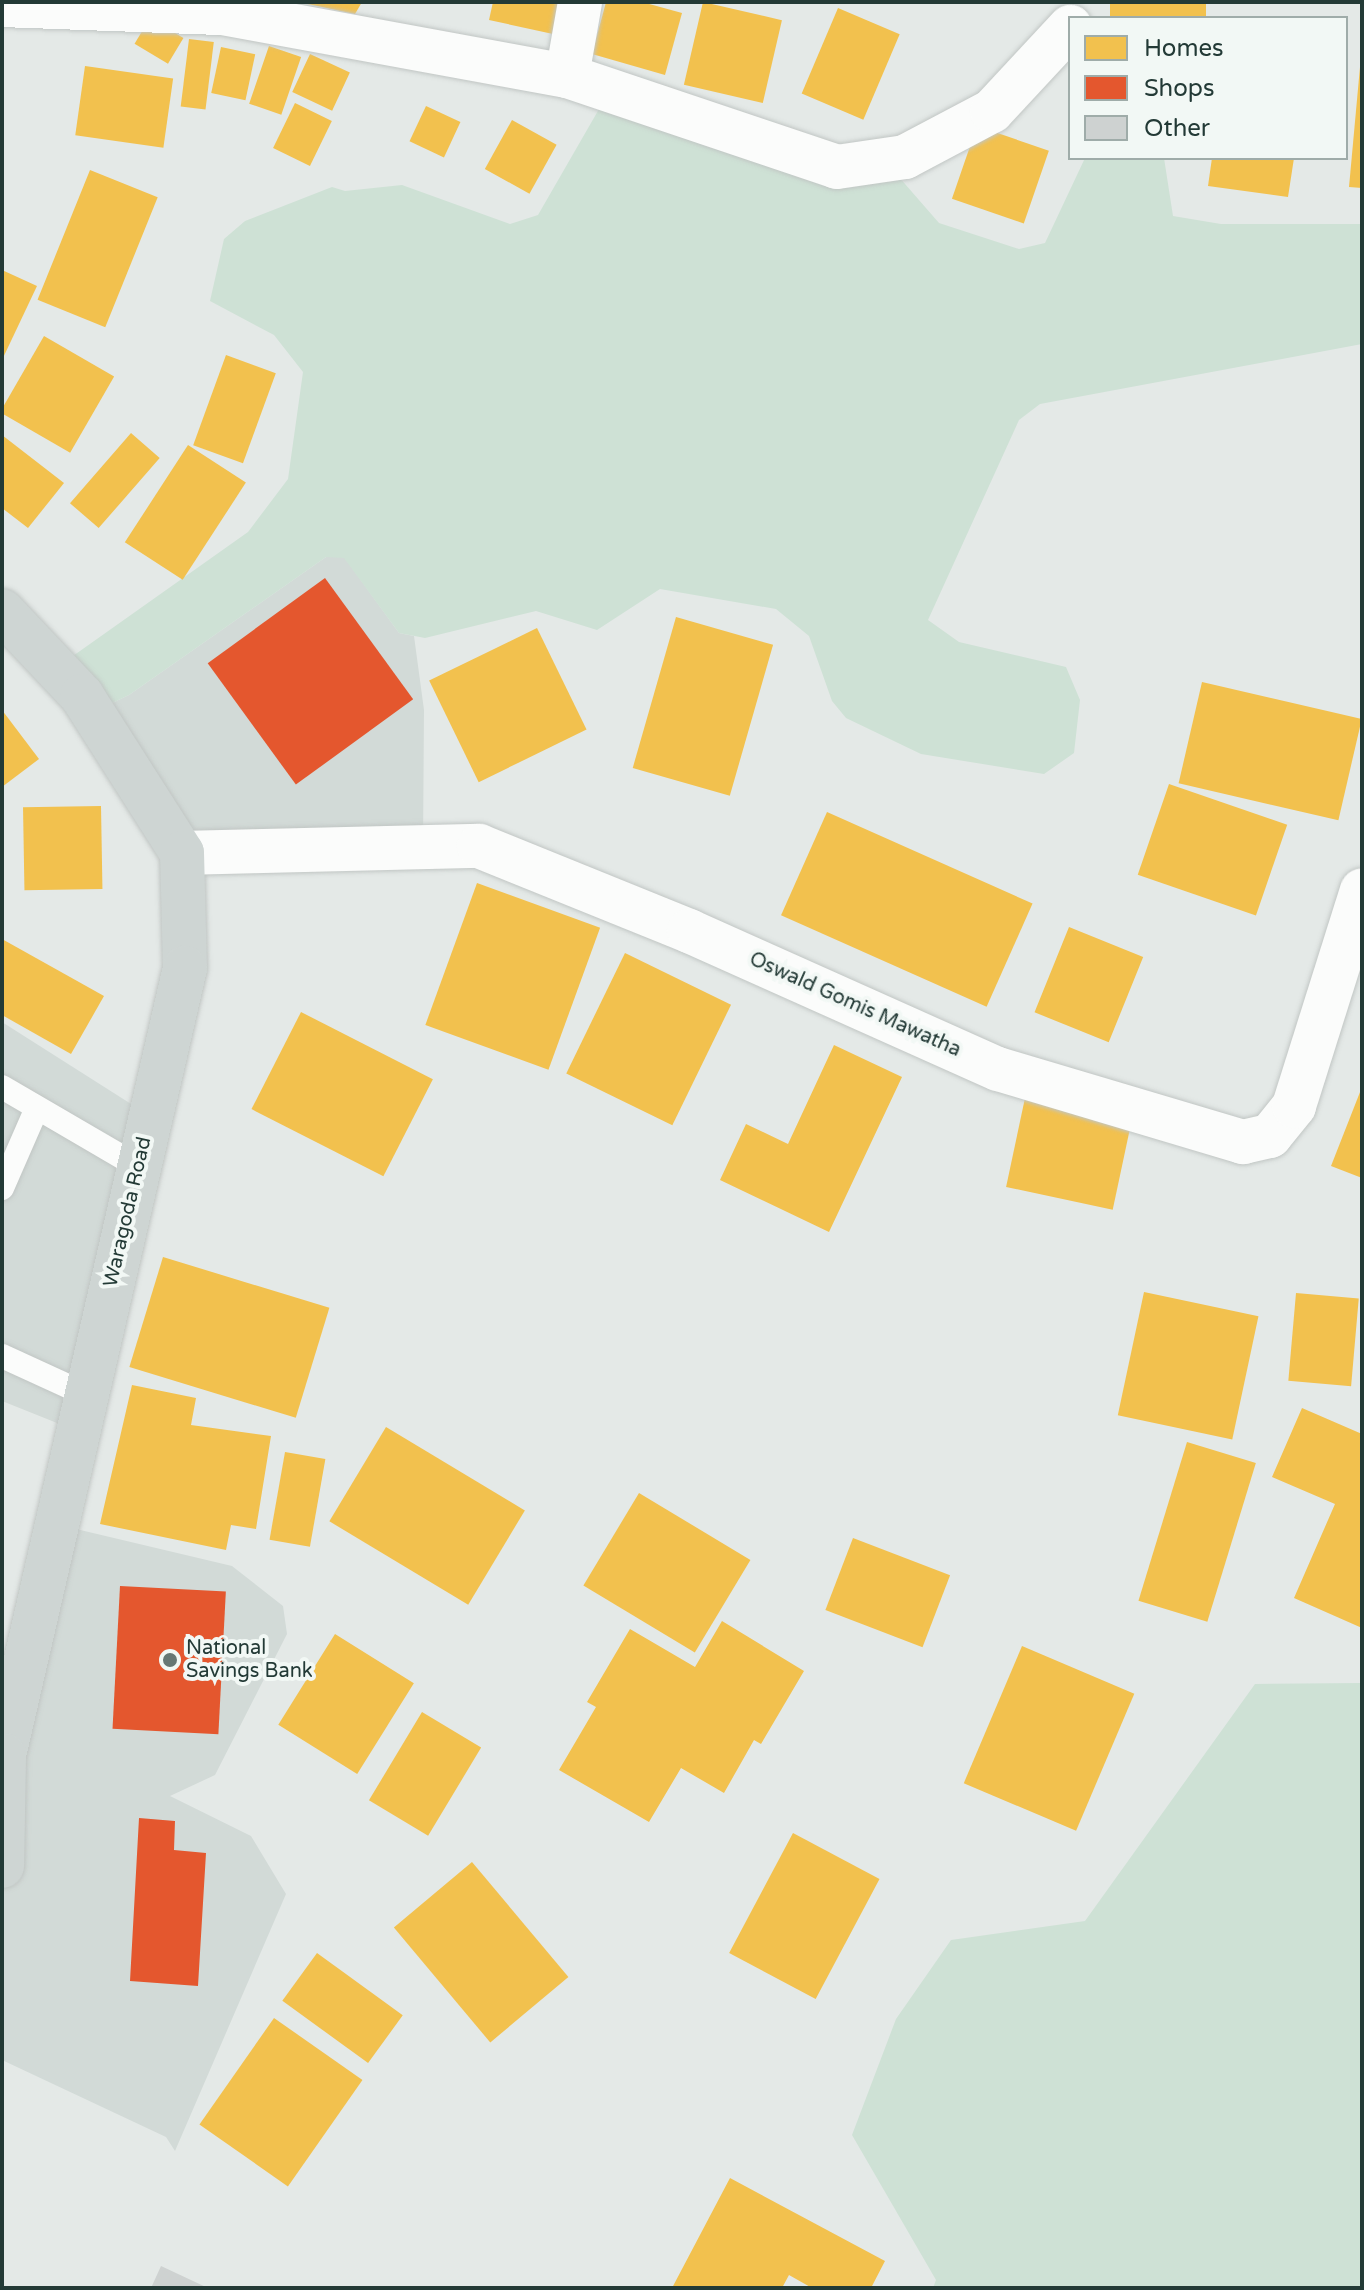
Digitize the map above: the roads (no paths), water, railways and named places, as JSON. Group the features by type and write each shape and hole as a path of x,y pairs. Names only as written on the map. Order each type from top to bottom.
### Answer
{"main road":[{"path":"2,611 82,696 182,853"},
{"name":"Waragoda Road","path":"2,1866 3,1755 185,968 182,853"}],"street":[{"path":"567,76 580,2"},
{"path":"2,5 227,7 567,76 837,167 905,157 992,111 1068,29"},
{"name":"Oswald Gomis Mawatha","path":"182,853 479,846 689,931 998,1069 1243,1142 1270,1136 1294,1106 1362,890"}],"lane":[{"path":"2,1087 139,1167"},
{"path":"2,1188 37,1108"},
{"path":"2,1356 85,1394"}],"place":[{"name":"National Savings Bank","path":"170,1660"}]}
